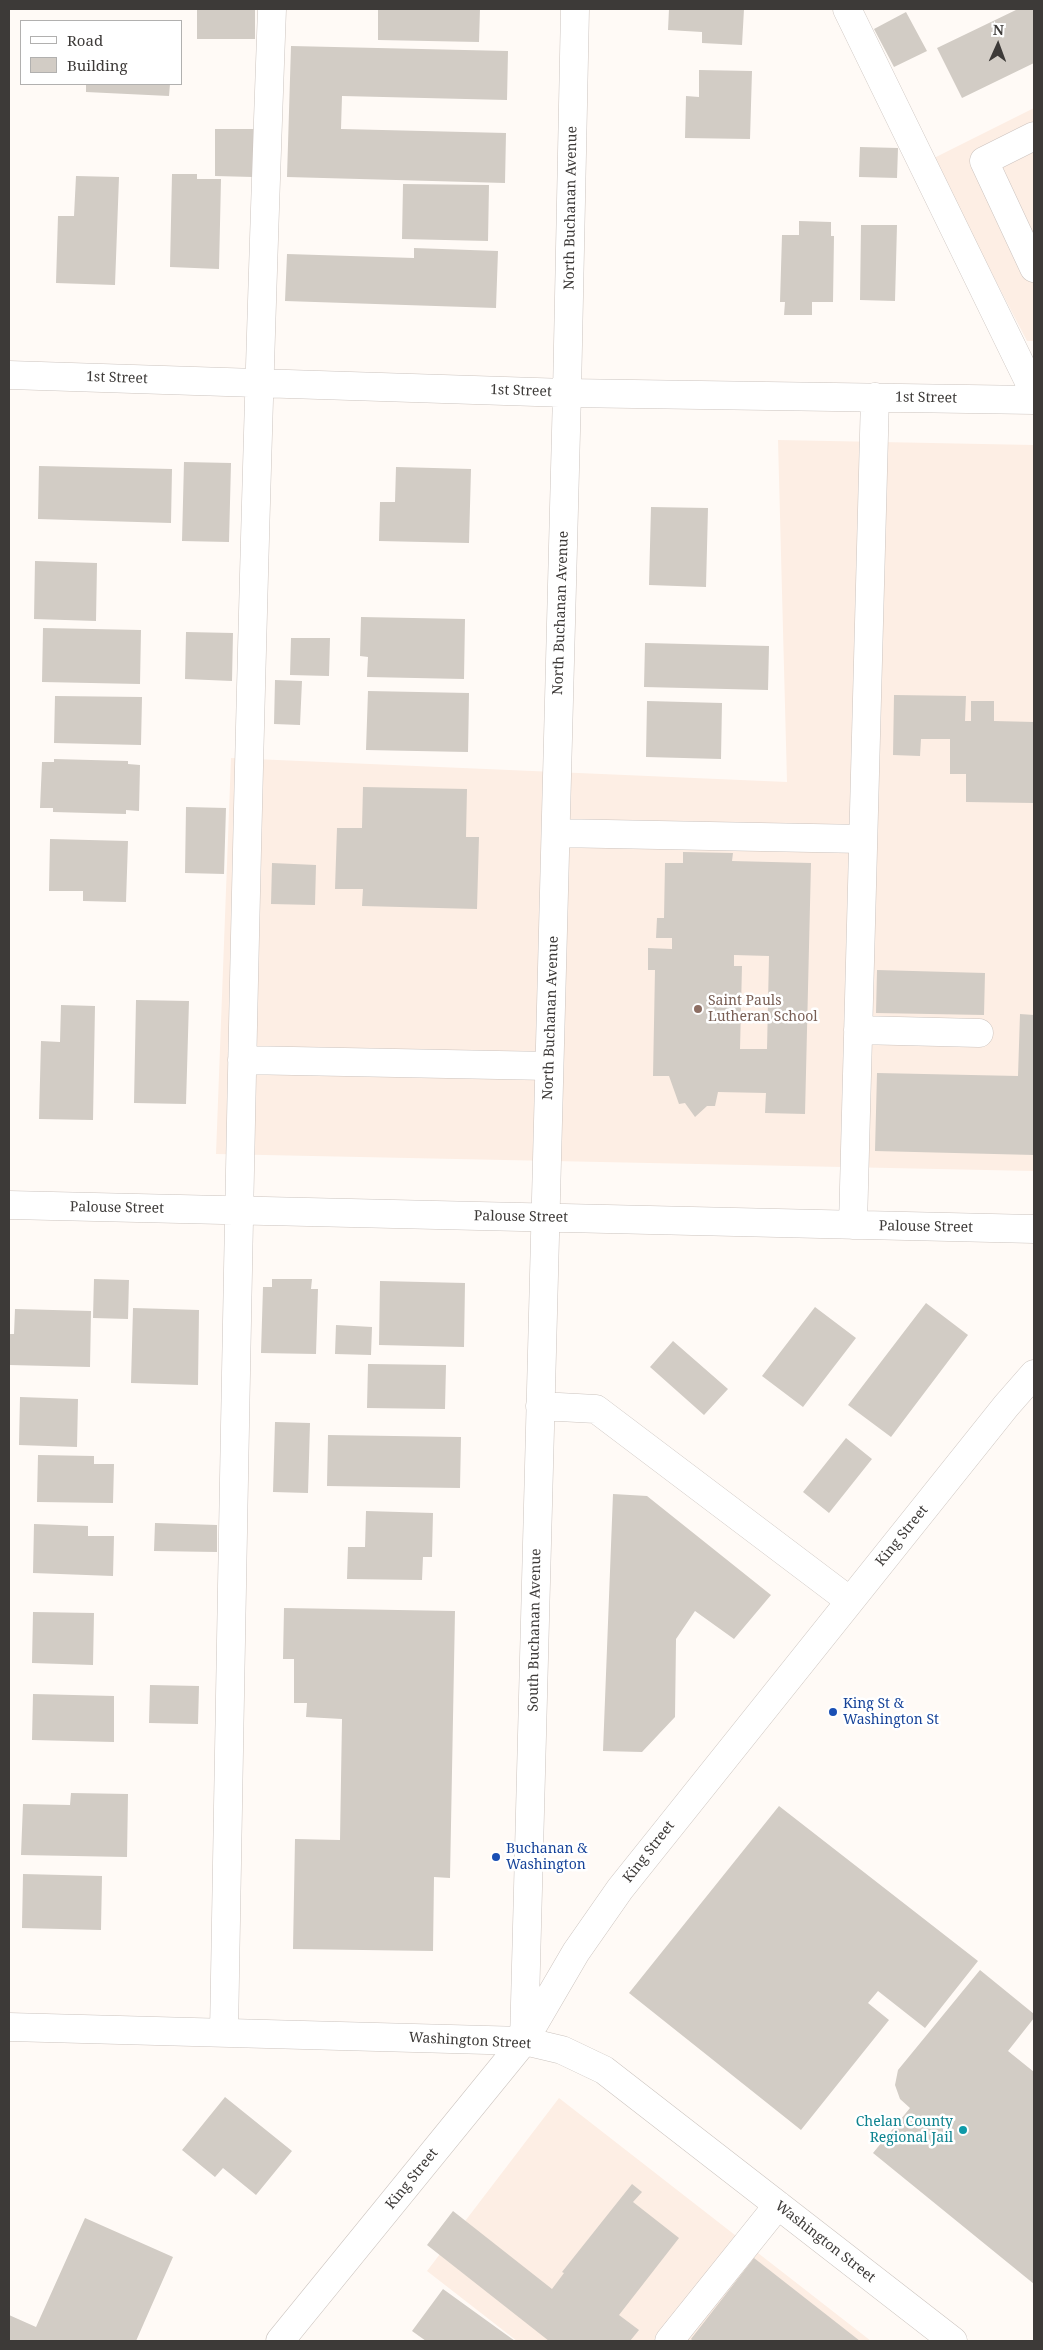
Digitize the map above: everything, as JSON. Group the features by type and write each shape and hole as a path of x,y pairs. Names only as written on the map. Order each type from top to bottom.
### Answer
{"street":[{"path":"224,2033 242,1060 258,383 272,9"},
{"name":"North Buchanan Avenue","path":"545,1218 567,393 575,9"},
{"path":"847,9 1034,392"},
{"path":"1034,136 984,161 1034,268"},
{"name":"1st Street","path":"9,375 567,393 1034,400"},
{"path":"853,1225 875,397"},
{"path":"556,833 863,839"},
{"path":"858,1030 979,1033"},
{"path":"242,1060 549,1066"},
{"name":"Palouse Street","path":"9,1205 1034,1229"},
{"name":"South Buchanan Avenue","path":"524,2041 545,1218"},
{"name":"King Street","path":"280,2341 524,2041 576,1952 620,1889 1006,1406 1034,1374"},
{"path":"540,1406 596,1409 850,1601"},
{"name":"Washington Street","path":"9,2026 524,2041 562,2050 604,2070 953,2341"},
{"path":"669,2341 778,2205"}],"shaded area":[{"path":"1034,108 1034,341 1027,341 932,159"},
{"path":"778,440 1034,445 1034,1171 216,1154 231,758 787,782"},
{"path":"559,2098 871,2341 517,2341 427,2271"}],"building":[{"path":"197,9 255,9 255,39 197,39"},
{"path":"378,9 480,9 479,42 378,40"},
{"path":"669,9 744,9 742,45 702,43 702,32 668,30"},
{"path":"1018,9 1034,9 1034,63 962,98 937,48"},
{"path":"906,12 927,51 894,67 874,29"},
{"path":"291,46 508,51 507,100 342,96 341,129 506,133 505,183 287,177"},
{"path":"699,70 752,71 750,139 685,138 686,96 699,97"},
{"path":"86,85 170,85 169,96 86,92"},
{"path":"215,129 254,129 253,177 215,176"},
{"path":"860,147 898,148 897,178 859,177"},
{"path":"172,174 197,174 197,179 221,179 219,269 170,267"},
{"path":"76,176 119,177 115,285 56,283 58,216 74,216"},
{"path":"403,184 489,185 488,241 402,239"},
{"path":"799,221 831,222 831,236 834,236 833,302 812,302 812,315 784,315 785,302 780,302 782,235 799,235"},
{"path":"861,225 897,225 895,301 860,300"},
{"path":"414,248 498,251 496,308 285,301 287,254 414,258"},
{"path":"184,462 231,463 229,542 182,541"},
{"path":"39,466 172,469 171,523 38,519"},
{"path":"396,467 471,469 469,543 379,541 380,502 395,502"},
{"path":"651,507 708,508 706,587 649,585"},
{"path":"35,561 97,563 96,621 34,619"},
{"path":"361,617 465,619 464,679 367,677 368,657 360,656"},
{"path":"43,628 141,630 140,684 42,682"},
{"path":"186,632 233,633 232,681 185,679"},
{"path":"291,638 330,638 329,676 290,675"},
{"path":"645,643 769,646 768,690 644,687"},
{"path":"275,680 302,681 300,725 274,724"},
{"path":"368,691 469,693 468,752 366,750"},
{"path":"894,695 966,696 965,721 971,721 971,701 994,701 994,721 1034,722 1034,803 966,802 966,774 950,774 950,739 921,739 920,756 893,755"},
{"path":"55,696 142,697 141,745 54,743"},
{"path":"647,701 722,703 721,759 646,757"},
{"path":"54,759 128,761 128,764 140,765 139,811 126,810 126,814 53,812 53,808 40,808 42,762 54,762"},
{"path":"363,787 467,789 466,837 479,837 477,909 362,906 363,889 335,889 337,828 362,828"},
{"path":"186,807 226,808 224,874 185,873"},
{"path":"50,839 128,841 126,902 83,901 83,891 49,891"},
{"name":"Saint Pauls Lutheran School","path":"683,852 733,853 732,861 811,863 805,1114 765,1113 766,1093 718,1092 715,1106 707,1106 695,1117 685,1103 679,1104 669,1076 653,1076 655,970 648,970 648,948 672,949 672,938 656,938 657,918 664,918 665,863 683,863","holes":["734,955 769,956 767,1049 740,1049 742,966 734,966"]},
{"path":"272,863 316,865 315,905 271,904"},
{"path":"877,970 985,973 984,1015 876,1013"},
{"path":"136,1000 189,1001 186,1104 134,1103"},
{"path":"61,1005 95,1006 93,1120 39,1119 41,1041 60,1042"},
{"path":"1020,1014 1034,1015 1034,1155 875,1151 877,1073 1018,1076"},
{"path":"94,1279 129,1280 128,1319 93,1318"},
{"path":"272,1279 312,1279 311,1289 318,1289 316,1354 261,1353 263,1287 272,1287"},
{"path":"380,1281 465,1283 464,1347 379,1345"},
{"path":"926,1303 968,1335 891,1437 848,1405"},
{"path":"815,1307 856,1338 803,1407 762,1376"},
{"path":"133,1308 199,1310 198,1385 131,1383"},
{"path":"15,1309 91,1311 90,1367 9,1365 9,1334 14,1334"},
{"path":"336,1325 372,1327 371,1355 335,1354"},
{"path":"673,1341 728,1389 704,1415 650,1367"},
{"path":"368,1364 446,1365 445,1409 367,1408"},
{"path":"20,1397 78,1399 77,1447 19,1445"},
{"path":"275,1422 310,1423 308,1493 273,1492"},
{"path":"328,1435 461,1437 460,1488 327,1486"},
{"path":"846,1438 872,1459 829,1513 803,1492"},
{"path":"38,1455 94,1456 94,1464 114,1464 113,1503 37,1502"},
{"path":"613,1494 647,1496 771,1595 734,1639 695,1611 676,1639 675,1717 642,1752 603,1751"},
{"path":"366,1511 433,1513 432,1557 423,1557 422,1580 347,1579 348,1547 365,1547"},
{"path":"155,1523 217,1525 217,1552 154,1551"},
{"path":"34,1524 88,1526 88,1536 114,1536 113,1576 33,1573"},
{"path":"284,1608 455,1611 450,1878 434,1877 433,1951 293,1949 295,1839 340,1840 342,1719 306,1717 307,1703 294,1703 294,1659 283,1659"},
{"path":"33,1612 94,1613 93,1665 32,1663"},
{"path":"150,1685 199,1686 198,1724 149,1723"},
{"path":"33,1694 114,1696 114,1742 32,1740"},
{"path":"71,1793 128,1794 127,1857 21,1855 23,1804 70,1805"},
{"path":"779,1806 978,1961 925,2028 878,1991 868,2003 889,2020 801,2130 629,1993"},
{"path":"23,1874 102,1876 101,1930 22,1928"},
{"name":"Chelan County Regional Jail","path":"980,1970 1034,2014 1034,2018 1008,2051 1034,2072 1034,2284 873,2153 910,2108 900,2099 895,2085 898,2070"},
{"path":"225,2097 292,2151 256,2195 223,2168 215,2177 182,2150"},
{"path":"632,2184 642,2192 633,2202 679,2238 619,2315 639,2330 630,2341 549,2341 427,2245 453,2211 552,2289 564,2273 562,2272"},
{"path":"85,2218 173,2257 136,2341 9,2341 9,2315 36,2327"},
{"path":"754,2258 860,2341 693,2341 691,2339"},
{"path":"443,2289 515,2341 426,2341 412,2331"}],"place":[{"name":"Saint Pauls Lutheran School","path":"698,1009"},
{"name":"King St & Washington St","path":"833,1712"},
{"name":"Buchanan & Washington","path":"496,1857"},
{"name":"Chelan County Regional Jail","path":"963,2130"}]}
